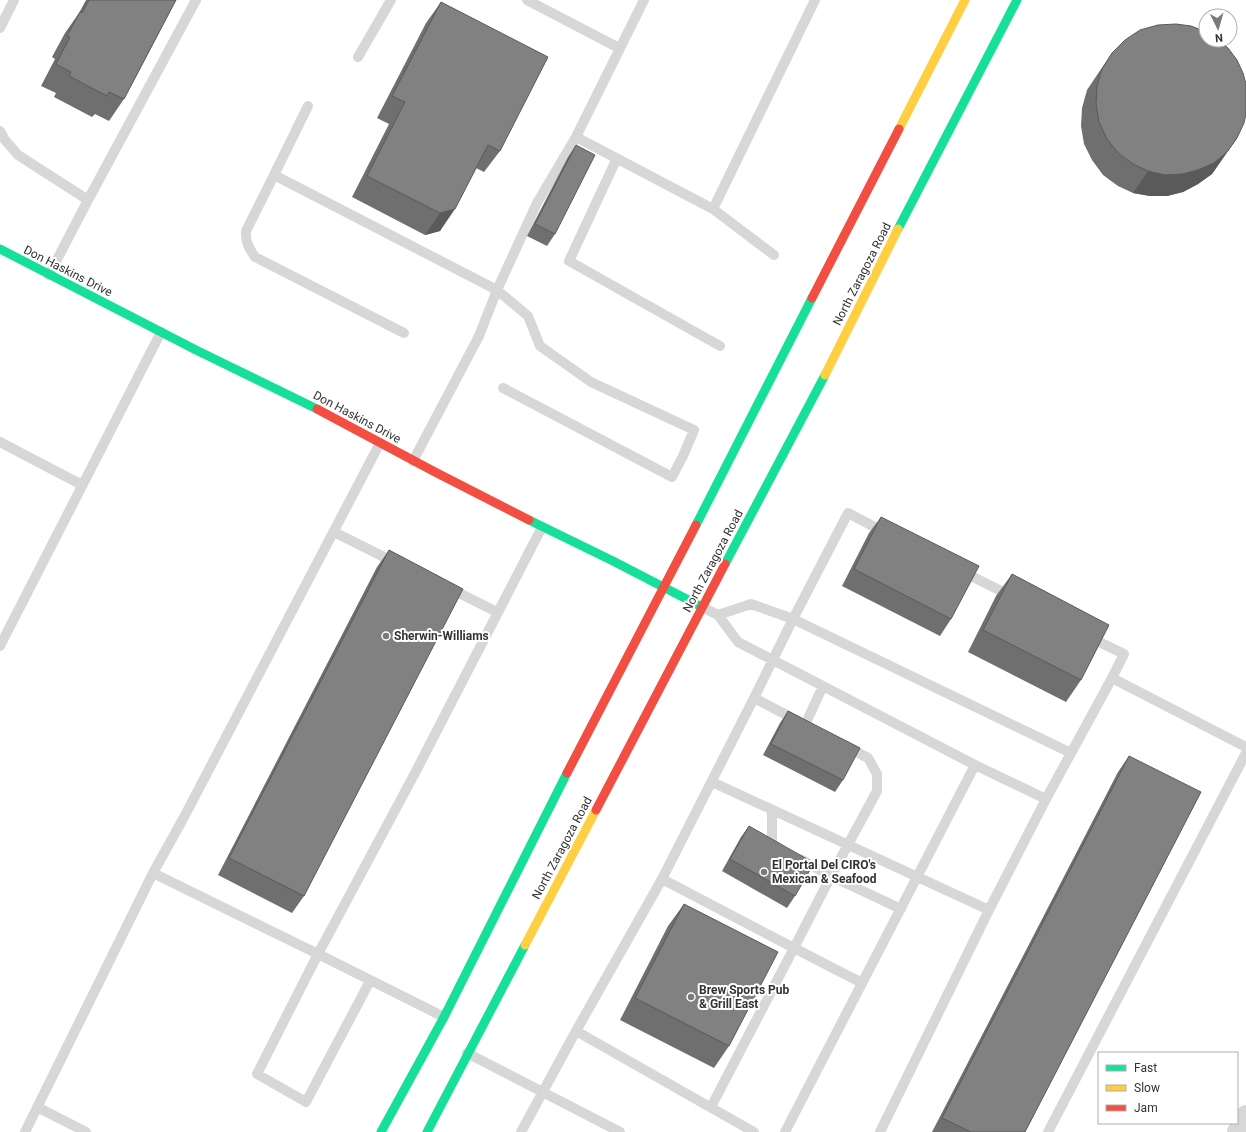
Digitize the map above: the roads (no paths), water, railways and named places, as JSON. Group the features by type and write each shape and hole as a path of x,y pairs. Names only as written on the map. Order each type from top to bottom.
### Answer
{"main road":[{"path":"381,1132 444,1017 578,751 664,587 965,0"},
{"name":"North Zaragoza Road","path":"427,1132 467,1053 816,393 901,222 1017,0"},
{"path":"1000,15 1002,30"},
{"name":"Don Haskins Drive","path":"0,249 161,332 305,402 413,461 702,607"}],"street":[{"path":"1237,1132 1246,1115"}],"lane":[{"path":"0,28 14,0"},
{"path":"50,275 88,200 196,0"},
{"path":"358,57 391,0"},
{"path":"527,0 619,48"},
{"path":"413,461 479,336 497,290 537,203 576,137 644,0"},
{"path":"713,209 815,0"},
{"path":"308,106 246,231 245,240 248,248 255,257 404,333"},
{"path":"0,131 5,140 18,155 88,200"},
{"path":"576,137 713,209 774,255"},
{"path":"617,158 569,261 720,346"},
{"path":"274,175 497,290 528,316 540,346 591,382 694,430 672,477 503,388"},
{"path":"0,646 161,332"},
{"path":"0,442 82,485"},
{"path":"25,1132 153,873 183,819 380,443"},
{"path":"521,1132 662,879 754,698 792,619 848,513 897,538"},
{"path":"370,981 306,1102 257,1074 318,954 415,773 542,527"},
{"path":"334,532 405,567"},
{"path":"954,567 1018,600"},
{"path":"440,584 497,612"},
{"path":"718,615 751,604 792,619 1071,753"},
{"path":"702,607 718,615 738,642 975,765 1046,799"},
{"path":"880,1132 989,910 1046,799 1124,654 1081,632"},
{"path":"1112,678 1246,747"},
{"path":"754,698 809,727 823,686"},
{"path":"710,1107 847,844 877,791 877,774 868,758 840,744"},
{"path":"1048,1132 1246,754"},
{"path":"785,1132 975,765"},
{"path":"712,782 989,910"},
{"path":"772,810 772,844 831,876 901,909"},
{"path":"153,873 444,1017"},
{"path":"662,879 862,983"},
{"path":"576,1031 754,1132"},
{"path":"467,1053 620,1132"},
{"path":"38,1108 86,1132"}],"place":[{"name":"Sherwin-Williams","path":"386,636"},
{"name":"El Portal Del CIRO's Mexican & Seafood","path":"764,872"},
{"name":"Brew Sports Pub & Grill East","path":"691,997"}]}
